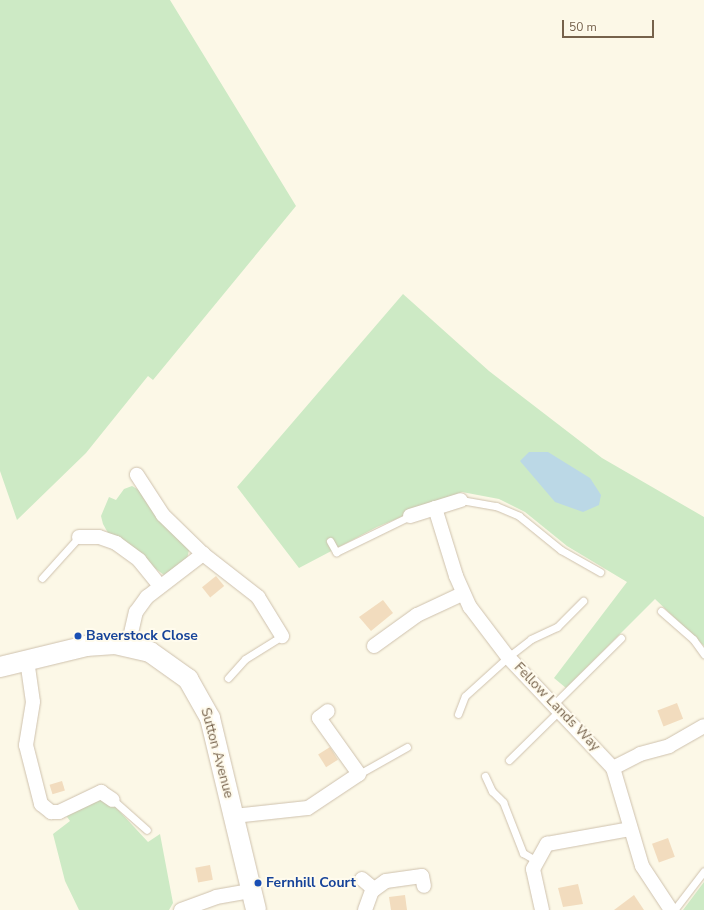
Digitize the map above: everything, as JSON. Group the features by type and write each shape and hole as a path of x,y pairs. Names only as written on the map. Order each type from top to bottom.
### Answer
{"street":[{"path":"137,475 163,515 203,554 258,597 282,636"},
{"path":"410,516 461,500"},
{"name":"Fellow Lands Way","path":"435,508 462,594 508,657 557,707 613,768 642,866 657,894 671,910"},
{"path":"79,537 99,536 116,543 139,560 159,585"},
{"path":"128,646 136,612 159,585 203,554"},
{"path":"374,646 417,615 462,594"},
{"name":"Sutton Avenue","path":"0,667 96,644 128,646 165,660 198,691 210,718 256,910"},
{"path":"27,660 33,702 26,745 41,804 51,812 59,812 101,792 113,800"},
{"path":"234,816 308,808 359,774 319,718 328,711"},
{"path":"613,768 640,754 669,746 704,726"},
{"path":"542,910 533,869 535,860 547,844 630,829"},
{"path":"365,910 374,889 386,881 422,876 424,886"},
{"path":"362,879 374,889"},
{"path":"179,906 201,905 216,897 251,891"}],"lane":[{"path":"461,500 496,506 519,516 561,550 600,572"},
{"path":"330,541 336,552 410,516"},
{"path":"42,578 79,537"},
{"path":"458,714 465,696 508,657 531,639 557,627 583,601"},
{"path":"661,611 693,639 704,654"},
{"path":"228,678 246,659 282,636"},
{"path":"509,760 621,638"},
{"path":"359,774 407,747"},
{"path":"485,776 492,791 503,802 523,853 535,860"},
{"path":"113,800 147,830"},
{"path":"674,910 704,871"}],"green space":[{"path":"0,0 170,0 296,206 153,380 148,376 86,453 17,520 0,471"},
{"path":"403,294 489,371 602,458 704,517 704,646 655,599 566,688 554,678 627,582 567,546 525,512 499,499 462,492 377,527 299,568 237,487"},
{"path":"132,486 146,494 189,550 187,559 164,575 108,533 103,524 101,516 109,497 116,500 124,489"},
{"path":"97,797 110,801 148,842 160,834 173,903 169,910 79,910 65,881 53,834 70,821 65,814"},
{"path":"704,882 704,910 683,910"}],"water":[{"path":"529,452 548,452 590,478 601,495 599,505 583,512 555,502 520,461"}],"building":[{"path":"216,576 224,586 210,597 202,587"},
{"path":"383,600 393,613 371,631 359,617"},
{"path":"677,703 683,719 663,726 657,711"},
{"path":"330,747 338,760 326,767 318,754"},
{"path":"62,781 65,791 52,794 50,785"},
{"path":"668,838 675,857 659,863 652,844"},
{"path":"210,865 213,880 198,883 195,868"},
{"path":"578,884 583,904 563,907 558,888"},
{"path":"405,895 407,910 391,910 389,897"},
{"path":"634,895 644,910 614,910"}],"place":[{"name":"Baverstock Close","path":"78,636"},
{"name":"Fernhill Court","path":"258,883"}]}
